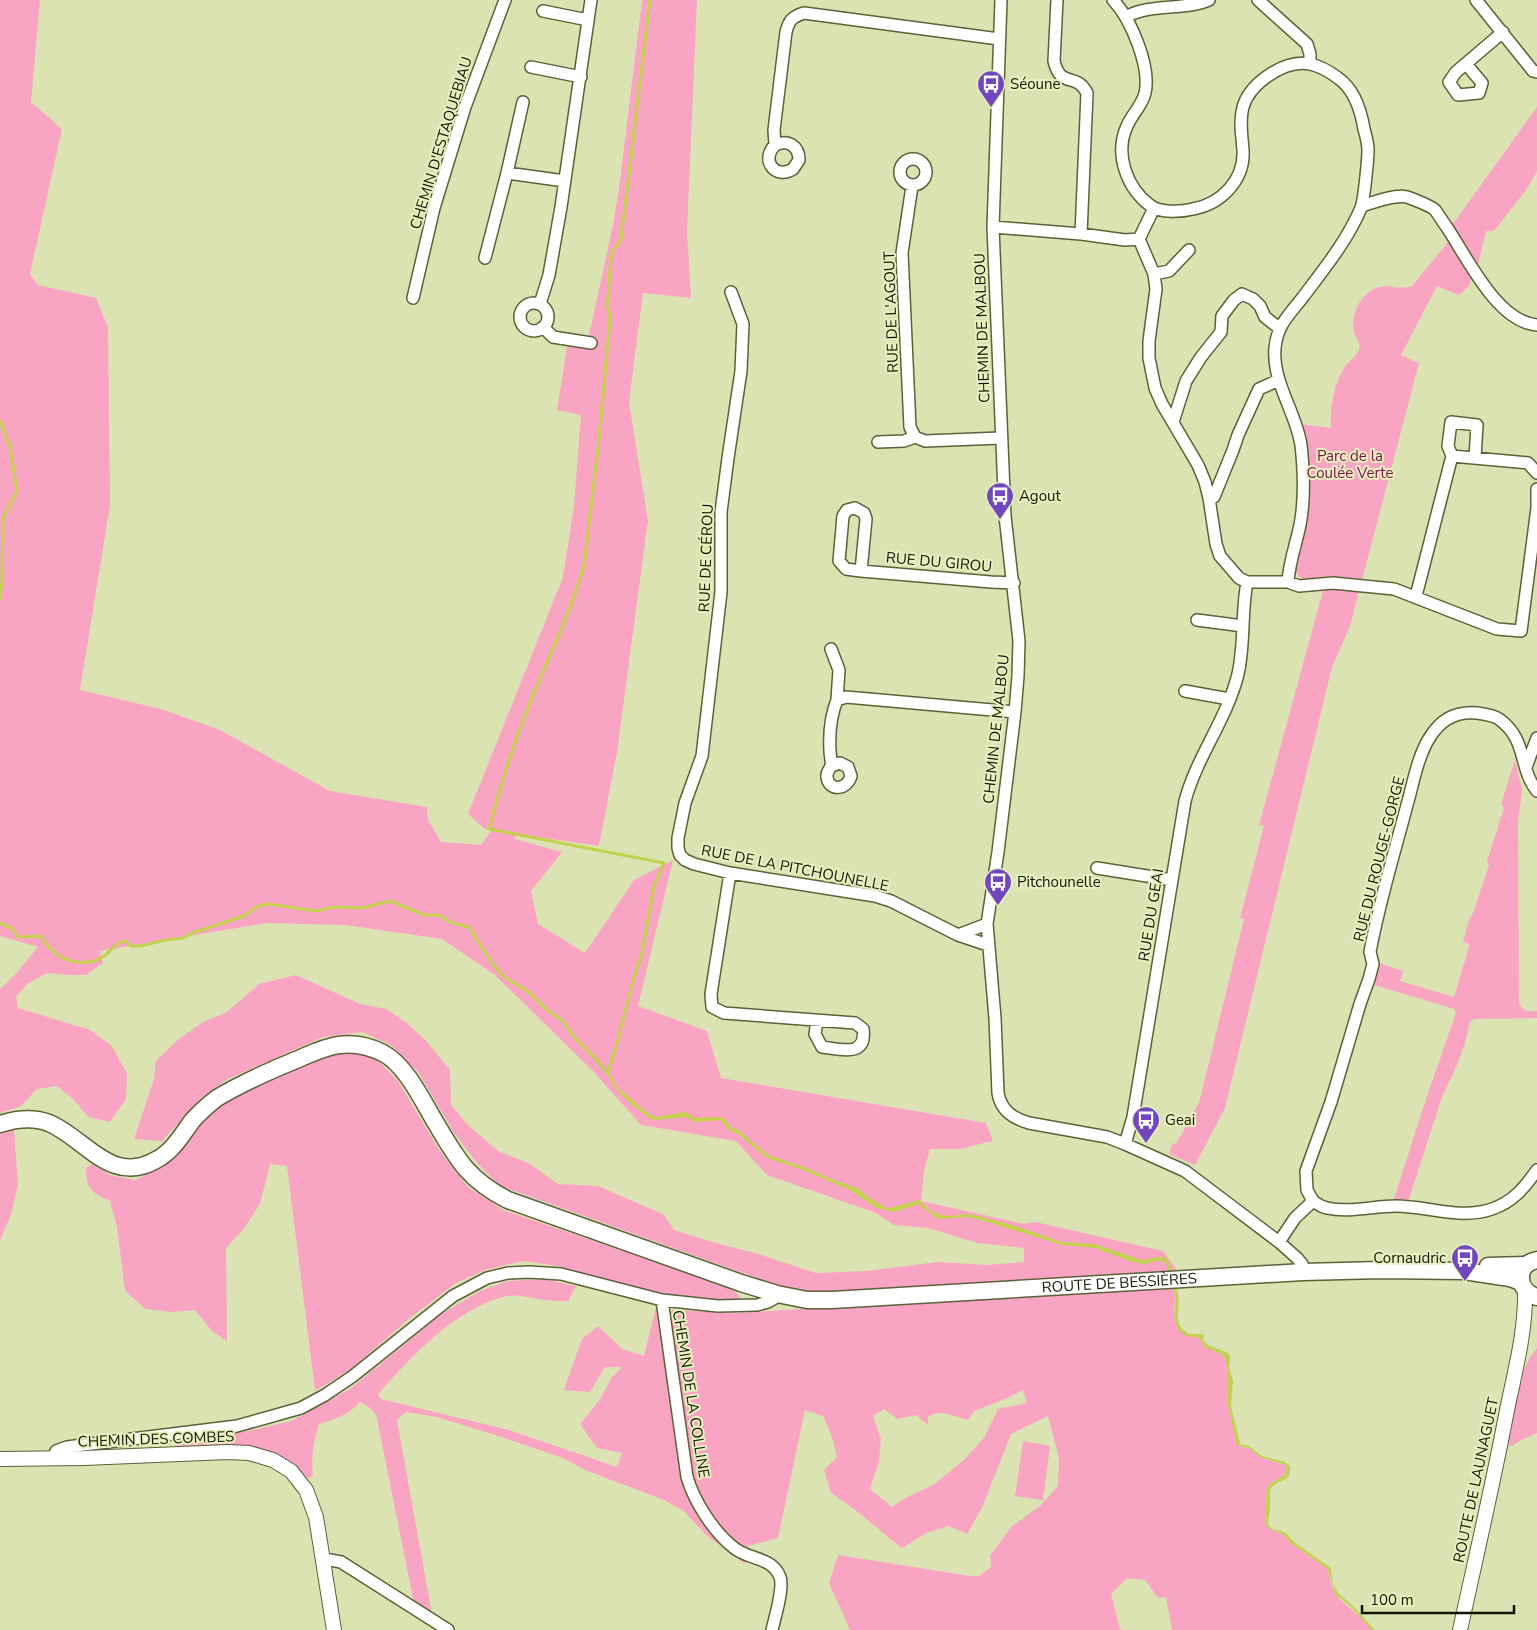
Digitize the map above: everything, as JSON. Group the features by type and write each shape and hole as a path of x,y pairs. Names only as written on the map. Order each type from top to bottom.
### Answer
{"main road":[{"name":"ROUTE DE BESSIÈRES","path":"0,1124 20,1120 40,1120 59,1128 99,1158 109,1163 125,1167 141,1167 163,1156 194,1119 208,1105 228,1091 325,1048 338,1045 362,1045 384,1053 397,1065 415,1086 458,1160 474,1178 493,1193 741,1283 777,1294 807,1300 832,1300 1303,1272 1404,1269 1464,1271 1510,1278 1528,1290"},
{"name":"ROUTE DE BESSIÈRES","path":"1464,1271 1491,1266 1504,1267 1534,1261"},
{"path":"1528,1290 1522,1270 1534,1261"}],"street":[{"name":"CHEMIN D'ESTAQUEBIAU","path":"413,298 434,208 465,107 505,0"},
{"path":"540,304 549,275 562,207 564,181 581,77 590,0"},
{"name":"CHEMIN DE MALBOU","path":"1001,0 994,227 1006,534 1014,583 1020,641 1015,712 987,924 1000,1103 1006,1111 1017,1119 1029,1123 1107,1137 1184,1171 1279,1242 1302,1264 1303,1272"},
{"path":"1057,0 1054,61 1061,77 1067,80 1075,80 1083,85 1087,93 1081,234"},
{"path":"1113,0 1126,17 1143,61 1146,77 1146,91 1143,102 1126,127 1121,155 1131,184 1140,197 1154,208 1183,211 1200,208 1214,202 1223,195 1237,178 1242,163 1241,118 1244,104 1258,83 1271,74 1299,64 1310,64 1326,70 1342,80 1355,98 1363,120 1368,150 1362,206 1336,254 1279,328 1275,350 1278,380 1294,419 1300,443 1304,481 1300,524 1288,570 1288,582"},
{"path":"1126,17 1135,12 1188,6 1209,0"},
{"path":"1258,0 1307,44 1310,64"},
{"path":"1476,0 1533,71 1537,72"},
{"path":"543,11 588,20"},
{"path":"775,145 774,130 786,32 788,23 796,16 804,14 999,39"},
{"path":"1466,64 1503,32"},
{"path":"531,67 581,77"},
{"path":"485,258 523,102"},
{"path":"507,173 564,181"},
{"name":"RUE DE L'AGOUT","path":"912,186 902,253 910,427 915,437"},
{"path":"1362,206 1381,200 1406,197 1434,209 1488,291 1499,304 1511,316 1530,325 1537,326"},
{"path":"1154,208 1139,239 1154,274 1156,289 1151,321 1149,358 1155,388 1172,422 1198,465 1209,498 1216,544 1220,556 1238,578 1247,582 1288,582 1299,586 1333,583 1394,589 1497,628 1521,631 1537,508 1537,489"},
{"path":"994,227 1081,234 1125,240 1139,239"},
{"path":"1154,274 1169,271 1189,250"},
{"name":"RUE DE CÉROU","path":"680,855 678,838 686,803 702,756 722,592 722,512 741,371 743,333 743,324 731,292"},
{"path":"1172,422 1186,381 1201,357 1221,332 1222,316 1234,300 1242,294 1253,299 1260,306 1265,317 1279,328"},
{"path":"531,303 540,304 548,315 546,324 543,327 539,330 526,328 520,321 523,308 531,303"},
{"path":"543,327 553,337 591,343"},
{"path":"1209,498 1214,496 1238,435 1259,389 1278,380"},
{"path":"1416,596 1452,456 1448,446 1451,422 1477,425 1475,458"},
{"path":"878,442 904,441 915,437 925,441 1001,438"},
{"path":"1452,456 1528,463 1537,474"},
{"name":"RUE DU GIROU","path":"861,571 866,519 864,513 855,508 847,510 843,516 839,561 846,569 861,571 991,582 1014,583"},
{"name":"RUE DU GEAI","path":"1125,1144 1133,1117 1185,801 1190,782 1230,699 1238,674 1247,582"},
{"path":"1197,620 1243,626"},
{"path":"831,649 839,670 837,700 833,710 830,749 831,766"},
{"path":"1185,690 1230,699"},
{"path":"837,700 846,697 1015,712"},
{"name":"RUE DU ROUGE-GORGE","path":"1313,1201 1307,1190 1306,1171 1331,1102 1369,979 1373,964 1370,952 1391,859 1429,738 1441,722 1462,712 1484,714 1497,718 1508,727 1517,739 1523,753 1526,770 1537,791"},
{"path":"1526,770 1537,738"},
{"name":"RUE DE LA PITCHOUNELLE","path":"680,855 685,860 694,864 730,873 875,896 891,901 958,935 988,945"},
{"path":"1097,868 1172,880"},
{"path":"730,873 711,994 712,1007 724,1013 817,1021"},
{"path":"958,935 987,924"},
{"path":"1279,1242 1295,1218 1313,1201 1321,1207 1338,1209 1398,1206 1468,1214 1482,1212 1507,1202 1518,1195 1537,1170"},
{"path":"54,1458 56,1451 67,1447 236,1426 301,1408 325,1395 352,1376 453,1296 487,1278 508,1273 561,1274 662,1300 718,1306 757,1305 768,1302 775,1298 777,1294"},
{"name":"ROUTE DE LAUNAGUET","path":"1460,1630 1522,1337 1528,1290"},
{"name":"CHEMIN DE LA COLLINE","path":"662,1300 691,1490 702,1510 733,1548 744,1554 760,1558 776,1569 780,1576 781,1589 772,1630"},
{"name":"ROUTE DE LAUNAGUET","path":"1522,1337 1537,1305"},
{"name":"CHEMIN DES COMBES","path":"0,1459 228,1452 248,1453 273,1460 292,1472 306,1490 316,1517 334,1630"},
{"path":"324,1561 341,1562 448,1630"}],"green space":[{"path":"0,0 40,0 31,102 62,129 30,274 38,285 96,298 108,327 110,505 80,690 161,709 220,730 330,791 427,807 428,820 441,842 481,845 492,830 485,829 468,814 563,577 574,506 581,415 557,410 567,347 588,340 613,225 642,0 697,0 687,231 691,298 643,293 629,402 648,520 617,752 599,846 516,834 515,839 562,852 531,891 538,924 585,953 634,880 673,860 638,1006 707,1031 721,1078 986,1123 993,1141 959,1149 930,1149 924,1170 921,1201 1024,1224 1035,1222 1163,1251 1178,1272 818,1294 793,1291 500,1186 477,1163 454,1133 419,1073 391,1045 362,1032 323,1037 228,1079 201,1098 162,1141 134,1139 154,1079 156,1061 180,1038 203,1022 227,1012 259,984 296,975 360,1004 386,1009 407,1023 427,1042 450,1070 451,1105 469,1126 498,1151 530,1164 558,1184 598,1186 663,1214 674,1230 816,1273 866,1271 938,1262 986,1265 1024,1262 1024,1248 977,1243 928,1228 894,1225 876,1213 767,1175 736,1141 641,1125 593,1071 495,975 442,939 345,925 266,923 100,951 103,963 86,975 47,973 27,984 16,997 18,1008 90,1030 112,1046 127,1074 126,1099 110,1122 88,1117 74,1100 57,1086 37,1089 21,1106 0,1113 0,989 15,975 38,947 0,936"},
{"name":"Parc de la Coulée Verte","path":"1537,107 1537,171 1526,190 1494,231 1486,231 1478,265 1468,287 1459,295 1437,286 1401,355 1419,363 1350,626 1332,667 1225,1108 1195,1165 1169,1154 1173,1143 1176,1144 1199,1103 1244,919 1240,918 1264,826 1259,825 1327,576 1307,580 1300,577 1295,571 1294,563 1307,524 1310,479 1307,441 1303,438 1300,424 1331,428 1331,412 1337,382 1344,368 1359,350 1353,324 1355,312 1360,301 1368,293 1380,287 1400,288 1412,286 1449,241 1444,233 1453,224"},
{"path":"1515,760 1522,791 1518,822 1519,1002 1521,1007 1527,1011 1537,1011 1537,1018 1474,1019 1470,1022 1465,1043 1442,1097 1409,1199 1394,1199 1456,1013 1454,1009 1374,985 1379,963 1403,971 1400,981 1454,997 1469,947 1468,943 1463,942 1489,865 1487,861 1504,808 1501,804"},
{"path":"355,1052 373,1056 398,1081 441,1153 468,1187 503,1210 723,1285 738,1294 741,1299 708,1302 660,1296 557,1266 523,1261 485,1270 456,1283 410,1318 351,1369 315,1391 287,1166 270,1164 260,1204 243,1230 226,1248 227,1341 212,1331 195,1310 172,1312 146,1309 125,1291 117,1227 110,1201 94,1193 91,1189 87,1181 86,1168 93,1164 110,1175 135,1180 161,1167 176,1155 198,1127 221,1104 305,1063 334,1054"},
{"path":"14,1128 18,1185 11,1214 0,1241 0,1133"},
{"path":"543,1279 576,1286 568,1301 507,1296 488,1302 470,1311 436,1335 420,1350 378,1394 381,1399 509,1430 617,1467 622,1453 597,1448 580,1424 599,1401 612,1377 622,1367 605,1367 590,1392 564,1390 582,1339 598,1326 622,1349 644,1356 656,1307 687,1490 748,1559 745,1564 705,1534 684,1511 664,1500 585,1470 563,1458 437,1417 406,1412 397,1420 432,1614 414,1603 376,1414 369,1407 360,1402 346,1413 319,1424 313,1450 313,1477 305,1478 288,1462 263,1450 233,1446 176,1448 173,1440 249,1431 291,1421 350,1389 443,1313 480,1291 507,1281"},
{"path":"1172,1285 1175,1295 1175,1319 1178,1327 1185,1334 1199,1337 1204,1347 1222,1354 1226,1360 1228,1404 1239,1446 1249,1448 1265,1459 1286,1465 1286,1474 1270,1484 1267,1489 1265,1523 1270,1529 1284,1535 1292,1544 1328,1569 1335,1593 1372,1630 1172,1630 1166,1597 1158,1598 1145,1580 1127,1578 1111,1594 1120,1629 1122,1630 850,1630 829,1583 838,1555 970,1576 979,1576 991,1567 990,1556 1012,1526 1040,1506 1058,1486 1059,1458 1048,1416 1011,1434 982,1508 967,1534 949,1526 926,1533 902,1548 831,1493 824,1470 837,1457 831,1434 823,1416 805,1410 778,1538 748,1546 744,1549 723,1533 704,1505 690,1475 669,1322 672,1310 737,1313","holes":["1023,1390 1027,1403 998,1409 984,1438 963,1461 933,1485 907,1497 892,1507 870,1489 879,1461 881,1439 873,1416 884,1409 897,1419 916,1415 928,1425 928,1417 938,1413 968,1420 974,1411"]},
{"path":"1537,1348 1537,1433 1512,1446 1505,1445 1520,1381 1524,1369"},
{"path":"1023,1441 1050,1446 1043,1500 1015,1496"}],"shaded area":[{"path":"608,1070 618,1088 650,1115 657,1117 685,1112 695,1118 722,1117 732,1128 738,1130 768,1155 857,1188 884,1207 890,1208 919,1200 931,1211 940,1215 974,1215 1015,1226 1061,1242 1094,1244 1141,1260 1159,1257 1167,1259 1175,1281 1179,1302 1178,1322 1180,1326 1189,1334 1204,1334 1203,1340 1206,1343 1229,1354 1229,1367 1233,1381 1231,1406 1240,1444 1249,1446 1262,1456 1285,1462 1290,1466 1289,1476 1276,1483 1270,1490 1268,1525 1271,1528 1286,1533 1294,1542 1331,1568 1333,1585 1338,1593 1375,1630 1372,1630 1352,1608 1335,1594 1328,1569 1292,1544 1284,1535 1267,1527 1265,1523 1267,1489 1270,1484 1286,1474 1286,1465 1260,1457 1249,1448 1237,1445 1228,1404 1226,1360 1222,1354 1204,1347 1200,1338 1187,1336 1177,1327 1175,1322 1175,1294 1166,1263 1161,1260 1144,1264 1132,1262 1095,1248 1062,1245 966,1217 938,1219 918,1204 894,1212 876,1208 850,1190 803,1170 767,1158 738,1134 729,1130 720,1120 694,1122 686,1117 651,1119 638,1110 617,1090 612,1083"}],"waterway":[{"path":"608,1072 642,953 654,886 664,863 489,829 502,782 529,705 565,619 584,566 599,440 610,319 607,307 611,259 613,251 621,239 650,0"},
{"path":"0,421 10,447 17,491 3,518 0,598"},
{"path":"0,923 13,929 18,937 40,936 49,948 71,961 92,962 104,956 122,942 126,941 131,946 140,946 183,938 192,933 244,916 258,906 268,904 316,911 334,907 362,908 390,901 424,915 438,915 452,923 469,927 491,962 503,976 530,993 547,1010 563,1021 574,1037 609,1075"}],"place":[{"name":"Séoune","path":"991,108"},
{"name":"Agout","path":"1000,520"},
{"name":"Pitchounelle","path":"998,906"},
{"name":"Geai","path":"1146,1144"},
{"name":"Cornaudric","path":"1465,1282"}]}
